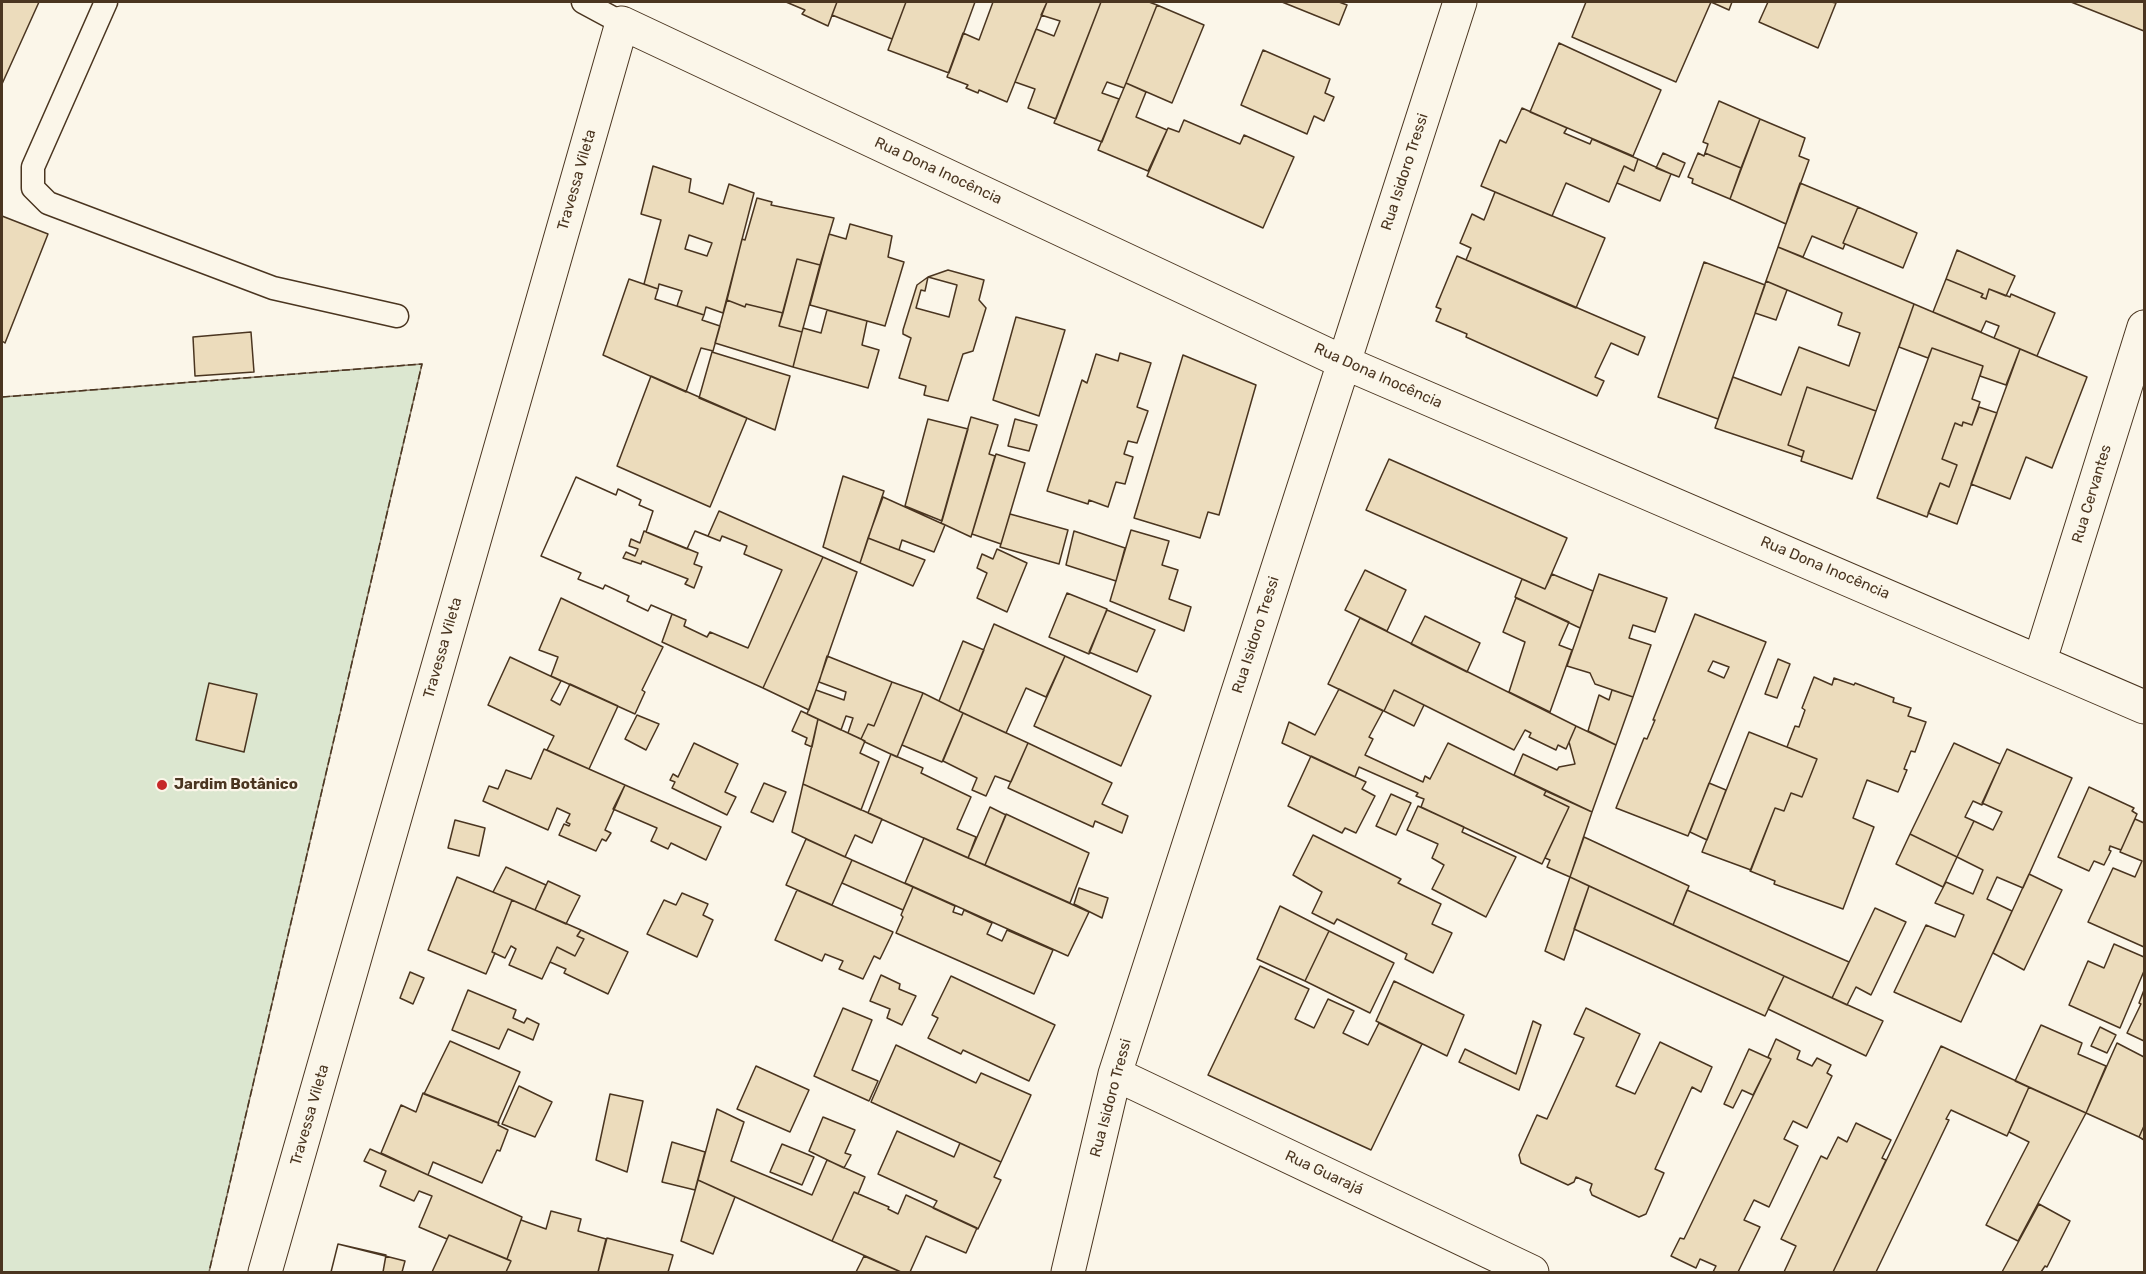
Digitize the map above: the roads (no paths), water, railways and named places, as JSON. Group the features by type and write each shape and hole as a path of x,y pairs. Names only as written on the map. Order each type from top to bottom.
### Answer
{"street":[{"name":"Rua Isidoro Tressi","path":"1068,1272 1115,1074 1460,2"},
{"name":"Rua Dona Inocência","path":"622,23 1343,362 2145,707"},
{"name":"Travessa Vileta","path":"265,1272 622,23"},
{"name":"Rua Cervantes","path":"2040,660 2145,327"},
{"name":"Rua Guarajá","path":"1115,1074 1532,1272"}],"lane":[{"path":"106,2 33,167 33,188 48,202 273,288 397,316"},
{"path":"583,2 622,23"}],"place":[{"name":"Jardim Botânico","path":"162,785"}]}
